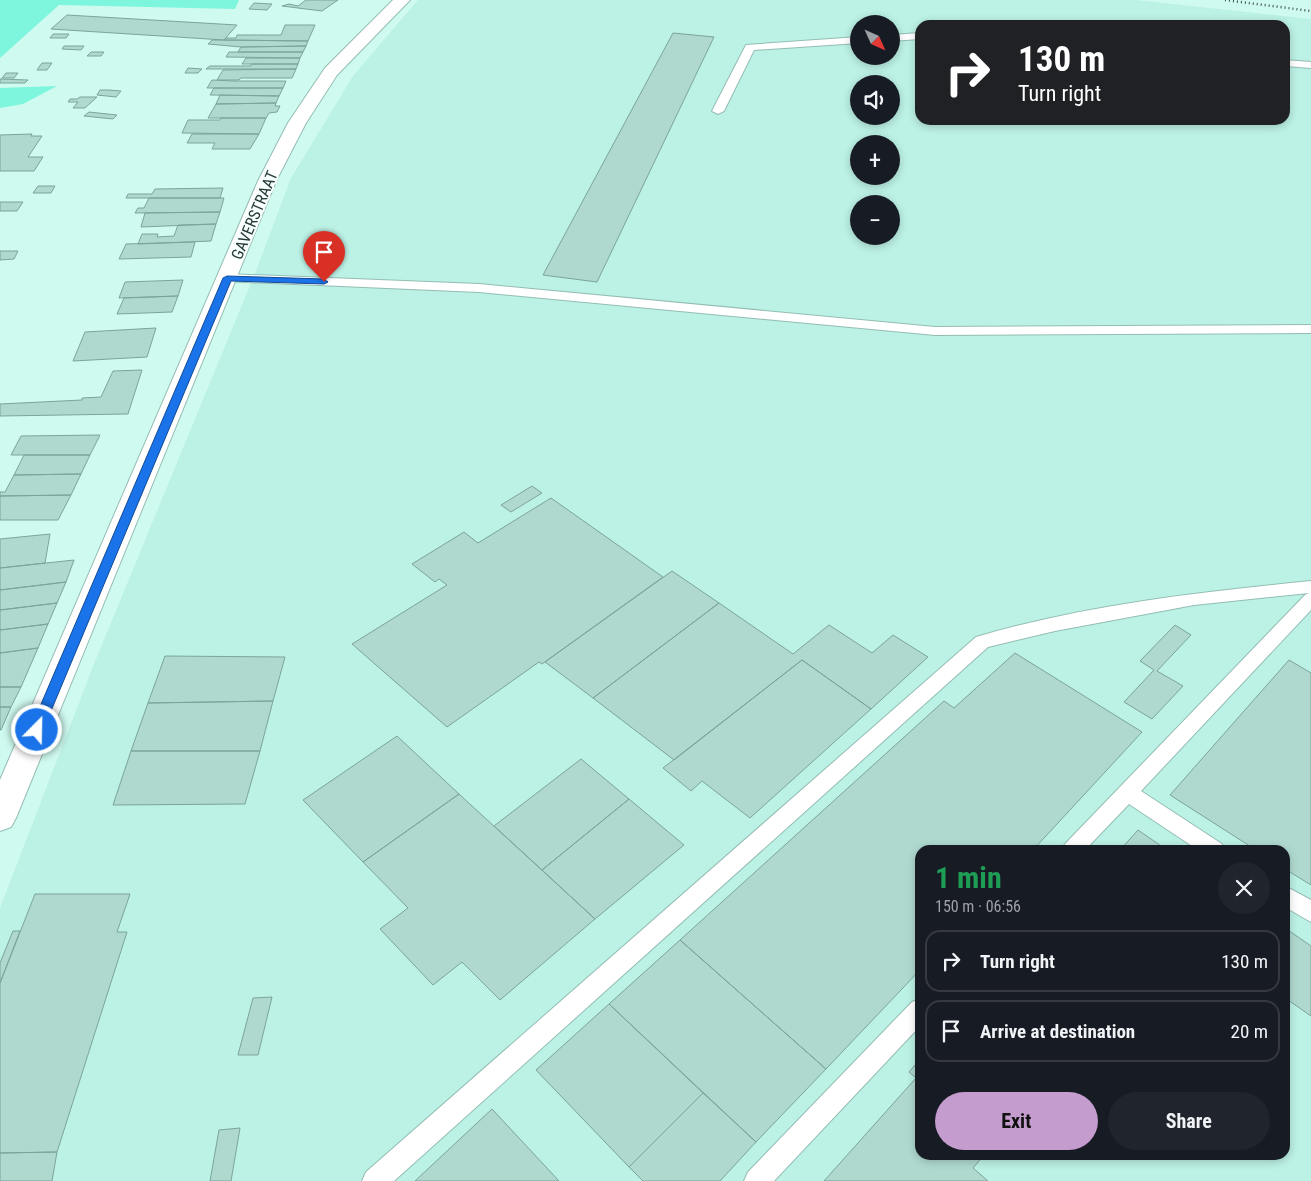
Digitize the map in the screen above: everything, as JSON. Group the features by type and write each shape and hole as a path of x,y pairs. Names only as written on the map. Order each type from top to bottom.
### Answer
{"street":[{"name":"GAVERSTRAAT","path":"0,818 267,181 296,123 331,72 402,0"}],"lane":[{"path":"900,37 915,36"},
{"path":"718,111 750,47 850,41"},
{"path":"1290,63 1311,65"},
{"path":"227,278 479,288 935,331 1311,329"},
{"path":"375,1181 982,642 1055,624 1194,599 1311,586"},
{"path":"1077,845 1311,599"},
{"path":"1127,792 1207,845"},
{"path":"1290,898 1311,912"},
{"path":"757,1181 915,1015"}],"shaded area":[{"path":"418,0 1136,0 1311,19 1311,1181 0,1181 0,908 94,664 256,271 291,178 353,76"}],"green space":[{"path":"0,0 239,0 235,9 59,5 0,58"},
{"path":"57,86 23,104 0,108 0,88"}],"building":[{"path":"306,0 338,0 322,11 282,6 289,4 298,6"},
{"path":"254,3 272,4 267,10 249,9"},
{"path":"67,15 237,25 224,40 51,29"},
{"path":"285,25 315,25 308,41 224,40 226,38 236,38 237,35 281,35"},
{"path":"673,33 714,37 597,282 543,275"},
{"path":"53,34 69,34 66,38 50,38"},
{"path":"212,40 308,41 306,46 241,47 208,44"},
{"path":"64,46 84,46 81,50 62,49"},
{"path":"306,46 303,52 238,52 241,47"},
{"path":"91,52 104,52 101,56 87,56"},
{"path":"229,52 303,52 300,58 226,57"},
{"path":"246,58 300,58 298,64 242,64"},
{"path":"42,63 52,63 47,70 37,70"},
{"path":"252,64 298,64 296,69 206,69 210,66 251,66"},
{"path":"188,68 202,69 198,73 185,73"},
{"path":"296,69 292,78 217,80 223,70"},
{"path":"6,73 18,73 14,78 2,78"},
{"path":"0,79 28,80 25,83 0,83"},
{"path":"212,80 286,81 283,88 207,88"},
{"path":"214,88 283,88 279,96 210,95"},
{"path":"100,90 121,91 116,97 97,95"},
{"path":"220,95 279,96 276,103 216,104"},
{"path":"97,97 85,108 73,108 78,102 68,102 70,99"},
{"path":"276,103 275,106 280,106 277,112 269,113 266,118 208,118 216,104"},
{"path":"89,112 117,115 113,119 84,116"},
{"path":"221,118 266,118 259,134 182,133 188,120 220,120"},
{"path":"32,134 31,136 42,136 28,157 43,157 34,171 0,171 0,135"},
{"path":"192,134 259,134 250,149 212,149 215,143 187,143"},
{"path":"38,186 55,186 51,193 33,193"},
{"path":"223,188 220,198 126,198 128,194 152,194 155,189"},
{"path":"149,198 224,198 220,212 135,213 138,208 144,208"},
{"path":"0,202 23,202 17,211 0,211"},
{"path":"220,212 216,224 141,227 145,213"},
{"path":"216,224 211,241 138,244 142,234 158,234 157,237 174,236 178,225"},
{"path":"195,242 191,257 119,259 126,244"},
{"path":"0,251 18,251 14,259 0,260"},
{"path":"183,280 178,296 119,298 125,282"},
{"path":"178,296 172,312 117,314 124,298"},
{"path":"156,328 147,357 73,361 85,332"},
{"path":"142,370 128,414 0,416 0,404 82,400 82,398 101,397 113,371"},
{"path":"100,435 90,455 11,455 21,436"},
{"path":"24,455 90,455 81,474 14,475"},
{"path":"81,474 71,495 0,496 0,492 5,492 14,475"},
{"path":"532,486 542,493 511,512 501,505"},
{"path":"71,495 58,520 0,520 0,496"},
{"path":"551,498 663,577 542,664 539,662 447,727 352,644 447,585 439,579 435,582 412,564 464,532 478,543"},
{"path":"50,534 45,563 0,568 0,539"},
{"path":"74,560 66,582 0,590 0,568"},
{"path":"672,571 719,603 593,698 545,662"},
{"path":"66,582 57,603 0,610 0,590"},
{"path":"57,603 48,624 0,630 0,610"},
{"path":"719,603 793,654 829,625 872,653 893,635 928,657 871,709 802,660 674,760 593,698"},
{"path":"48,624 38,648 0,653 0,630"},
{"path":"1175,625 1191,635 1157,671 1183,686 1152,719 1124,702 1154,670 1140,661"},
{"path":"38,648 21,687 0,687 0,653"},
{"path":"1015,653 1142,732 1038,845 915,845 915,975 826,1069 680,940 944,701 954,708"},
{"path":"165,656 285,657 273,701 148,703"},
{"path":"802,660 871,709 750,818 702,781 691,791 663,768"},
{"path":"1289,660 1311,673 1311,885 1290,872 1290,845 1248,845 1170,795"},
{"path":"0,687 21,687 11,707 0,707"},
{"path":"273,701 260,751 131,751 148,703"},
{"path":"0,707 11,707 1,730 0,730"},
{"path":"397,736 459,794 363,862 303,800"},
{"path":"131,751 260,751 245,804 113,805"},
{"path":"581,759 629,799 542,870 494,826"},
{"path":"459,794 595,919 500,1000 462,962 433,985 380,929 408,908 363,862"},
{"path":"629,799 684,845 595,919 542,870"},
{"path":"1138,830 1160,845 1124,845"},
{"path":"35,894 130,894 117,932 127,932 57,1152 0,1153 0,983"},
{"path":"13,931 20,931 0,983 0,963"},
{"path":"1290,931 1311,946 1311,1016 1290,1001"},
{"path":"680,940 826,1069 756,1142 609,1004"},
{"path":"272,997 258,1055 238,1055 253,998"},
{"path":"609,1004 703,1093 629,1167 536,1070"},
{"path":"915,1065 915,1077 909,1072"},
{"path":"915,1079 915,1160 980,1160 973,1168 988,1181 824,1181"},
{"path":"703,1093 756,1142 720,1181 643,1181 629,1167"},
{"path":"492,1109 559,1181 415,1181"},
{"path":"240,1128 231,1181 210,1181 219,1130"},
{"path":"57,1152 52,1181 0,1181 0,1153"}],"railway":[{"path":"1225,0 1311,11"}],"route":[{"path":"37,730 227,278 324,282"}]}
